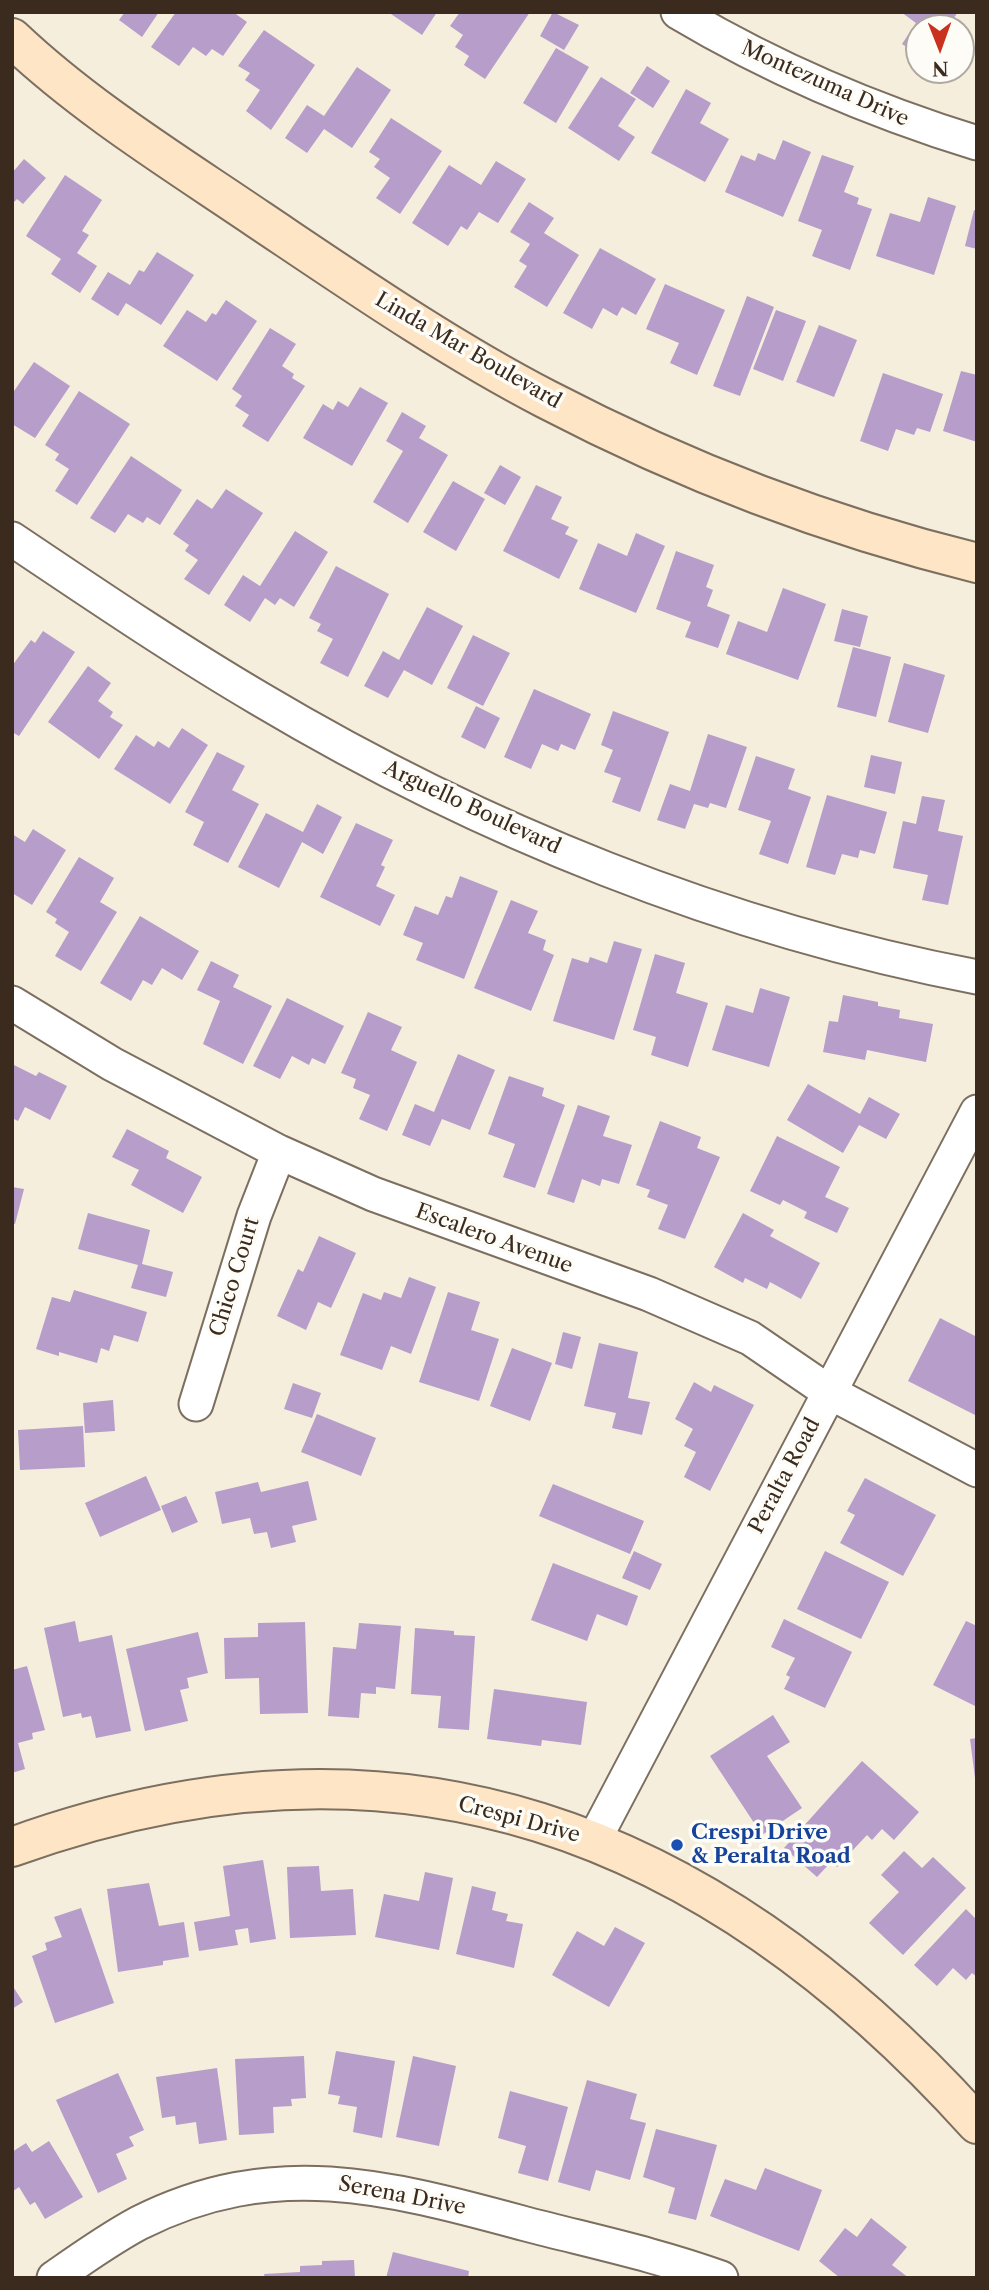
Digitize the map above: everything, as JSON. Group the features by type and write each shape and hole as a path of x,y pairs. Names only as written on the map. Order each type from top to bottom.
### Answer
{"street":[{"name":"Montezuma Drive","path":"678,12 718,36 823,88 977,144"},
{"name":"Linda Mar Boulevard","path":"12,37 81,96 142,141 401,314 545,399 698,470 781,503 860,531 977,563"},
{"name":"Arguello Boulevard","path":"12,539 131,619 261,700 405,778 480,814 634,879 731,913 888,958 977,977"},
{"name":"Escalero Avenue","path":"12,1003 112,1064 279,1152 373,1194 702,1315 750,1338 829,1392 977,1470"},
{"name":"Peralta Road","path":"594,1840 977,1112"},
{"name":"Chico Court","path":"196,1404 254,1216 279,1152"},
{"name":"Crespi Drive","path":"12,1847 131,1810 200,1797 271,1790 405,1795 527,1818 594,1840 712,1898 767,1934 873,2020 977,2124"},
{"name":"Serena Drive","path":"54,2278 138,2224 182,2204 280,2183 328,2182 418,2195 721,2278"}],"building":[{"path":"125,12 159,12 142,37 119,20"},
{"path":"176,12 233,12 247,22 223,56 212,49 206,56 193,47 179,66 151,47"},
{"path":"388,12 437,12 422,35"},
{"path":"460,12 530,12 485,79 464,65 469,56 455,47 463,35 450,26"},
{"path":"553,12 579,25 564,50 540,36"},
{"path":"901,12 958,12 957,14 905,15"},
{"path":"264,30 315,65 271,130 246,111 260,90 245,80 250,73 238,66"},
{"path":"556,48 589,67 556,123 523,103"},
{"path":"647,66 670,81 653,108 630,93"},
{"path":"357,67 391,90 352,148 324,129 307,153 285,138 307,105 324,116"},
{"path":"601,77 636,99 618,126 635,137 619,161 568,128"},
{"path":"686,89 711,103 700,123 729,139 705,182 651,153"},
{"path":"391,118 442,151 400,214 376,198 390,178 374,167 380,159 369,152"},
{"path":"783,140 811,152 783,217 725,192 741,155 755,161 758,153 775,160"},
{"path":"822,155 854,166 844,192 859,198 857,204 872,209 850,270 812,256 822,230 798,221"},
{"path":"24,159 46,178 23,204 17,199 12,204 12,173"},
{"path":"496,161 526,179 498,223 479,212 467,230 461,226 448,246 412,223 449,165 481,185"},
{"path":"65,175 102,200 82,231 89,235 77,253 97,266 80,293 51,274 61,259 26,236"},
{"path":"928,197 956,206 934,275 876,256 890,213 920,222"},
{"path":"529,202 554,218 544,233 579,255 547,307 514,287 527,266 519,261 530,244 510,232"},
{"path":"974,210 977,211 977,249 965,246"},
{"path":"600,248 656,279 636,315 622,307 617,316 603,308 592,329 563,313"},
{"path":"157,252 194,275 161,325 126,303 118,316 91,299 108,272 130,285 139,270 144,272"},
{"path":"665,284 725,310 697,375 670,363 679,343 646,329"},
{"path":"747,296 774,307 740,396 713,386"},
{"path":"226,300 257,321 217,381 163,346 187,310 206,322 212,313 216,315"},
{"path":"776,310 806,321 783,381 753,369"},
{"path":"819,325 857,340 834,397 796,382"},
{"path":"270,328 296,344 282,366 294,374 292,378 305,386 268,442 242,426 249,415 235,406 242,396 232,389"},
{"path":"34,362 70,386 35,438 12,424 12,394"},
{"path":"961,371 977,375 977,442 943,431"},
{"path":"883,373 943,394 930,432 917,428 914,435 896,429 888,451 860,441"},
{"path":"360,387 388,403 352,466 303,438 323,404 333,410 338,401 348,407"},
{"path":"79,391 130,424 77,505 55,491 69,469 55,460 59,454 45,445"},
{"path":"402,412 426,426 419,438 448,455 408,523 373,502 403,451 386,441"},
{"path":"131,456 182,490 160,525 147,517 143,523 128,514 115,533 90,518"},
{"path":"500,465 521,477 505,505 484,493"},
{"path":"453,481 485,499 456,551 423,532"},
{"path":"536,485 562,497 551,519 569,527 565,534 578,540 559,579 503,551"},
{"path":"226,489 263,513 209,595 184,579 198,560 185,551 189,545 173,534 197,499 212,509"},
{"path":"295,531 328,552 294,607 280,598 275,605 265,598 250,622 224,605 243,575 260,586"},
{"path":"636,533 665,546 636,613 579,589 598,543 627,556"},
{"path":"676,551 714,565 706,587 713,590 707,606 730,615 718,648 685,637 691,622 656,609"},
{"path":"336,566 389,594 348,677 320,663 333,639 317,631 321,624 309,618"},
{"path":"783,588 826,604 798,680 726,654 738,621 767,632"},
{"path":"427,607 463,626 432,685 404,670 388,698 364,686 383,651 399,660"},
{"path":"842,609 868,616 860,647 834,641"},
{"path":"43,631 75,652 19,736 12,732 12,666 31,640 35,643"},
{"path":"473,635 510,653 483,706 447,688"},
{"path":"853,647 891,657 876,717 837,707"},
{"path":"904,663 945,675 928,733 888,722"},
{"path":"88,666 111,683 98,701 113,712 110,717 123,725 99,759 48,722"},
{"path":"534,689 591,714 575,750 561,744 558,751 542,744 531,769 504,757"},
{"path":"476,706 500,718 485,749 461,737"},
{"path":"613,711 669,732 640,812 612,802 621,778 604,772 613,750 601,745"},
{"path":"182,728 208,745 170,804 114,769 136,735 154,747 158,741 169,748"},
{"path":"708,734 747,747 726,808 710,803 708,808 694,804 685,829 657,820 670,784 690,791"},
{"path":"217,752 245,766 232,790 259,804 228,863 193,845 204,822 185,812"},
{"path":"871,755 902,762 895,794 864,787"},
{"path":"756,756 795,769 788,789 811,797 788,864 759,854 771,821 738,810"},
{"path":"827,795 887,812 875,854 860,850 858,858 842,854 835,875 806,867"},
{"path":"922,796 945,800 938,831 963,836 948,905 922,900 928,875 893,868 903,821 916,824"},
{"path":"317,804 342,817 323,854 302,842 279,888 238,867 266,813 303,832"},
{"path":"356,823 393,840 381,865 385,867 376,886 395,895 380,926 320,897"},
{"path":"33,829 66,850 32,905 12,893 12,834 25,842"},
{"path":"79,857 114,878 100,902 117,912 81,971 55,956 69,932 55,923 57,919 46,912"},
{"path":"460,876 498,891 464,979 416,960 423,943 403,935 415,906 438,915 446,896 452,898"},
{"path":"511,900 538,911 528,933 546,940 543,950 554,955 531,1011 474,988"},
{"path":"140,916 199,951 182,980 162,968 152,985 143,980 131,1001 100,983"},
{"path":"614,941 642,949 614,1040 553,1021 572,958 588,963 590,957 607,963"},
{"path":"655,954 685,963 676,993 708,1003 688,1067 651,1055 656,1037 633,1030"},
{"path":"211,961 239,975 233,987 272,1006 243,1064 203,1044 220,1001 197,990"},
{"path":"760,988 790,997 769,1067 712,1050 726,1005 753,1013"},
{"path":"843,995 878,1002 878,1006 900,1010 899,1018 933,1024 926,1062 867,1050 865,1060 823,1052 829,1021 838,1022"},
{"path":"287,998 344,1026 325,1064 312,1058 309,1065 292,1056 280,1079 253,1066"},
{"path":"368,1012 402,1027 391,1050 417,1062 387,1131 359,1119 370,1095 353,1088 356,1079 341,1073"},
{"path":"458,1054 495,1070 470,1130 442,1119 430,1146 402,1135 415,1104 434,1112"},
{"path":"12,1064 36,1076 39,1072 67,1086 50,1120 25,1107 18,1121 12,1118"},
{"path":"509,1076 544,1088 542,1096 565,1105 535,1188 503,1177 515,1144 488,1134"},
{"path":"808,1084 860,1114 869,1097 900,1114 886,1139 859,1125 843,1153 787,1120"},
{"path":"578,1105 610,1116 603,1136 632,1145 619,1184 602,1179 600,1186 582,1179 574,1203 547,1194"},
{"path":"660,1121 701,1137 697,1148 720,1157 685,1239 658,1229 668,1205 647,1197 650,1190 636,1185"},
{"path":"127,1129 169,1151 166,1158 202,1177 183,1213 131,1185 139,1170 112,1157"},
{"path":"777,1136 840,1167 825,1197 849,1208 837,1233 804,1218 807,1212 783,1200 780,1205 750,1191"},
{"path":"12,1187 24,1189 15,1224 12,1223"},
{"path":"88,1213 150,1230 142,1264 173,1272 166,1297 131,1288 138,1265 78,1249"},
{"path":"743,1213 774,1230 770,1236 820,1263 801,1299 770,1282 767,1289 745,1278 743,1283 714,1267"},
{"path":"319,1236 356,1253 331,1308 318,1302 306,1330 277,1316 298,1269 303,1272"},
{"path":"409,1277 436,1287 411,1354 391,1346 382,1370 340,1355 363,1293 381,1300 384,1292 401,1298"},
{"path":"74,1290 147,1312 138,1342 114,1335 109,1351 101,1348 97,1363 59,1352 59,1356 36,1349 52,1297 70,1302"},
{"path":"448,1292 480,1302 471,1330 499,1339 479,1401 419,1382"},
{"path":"940,1318 977,1337 977,1416 908,1381"},
{"path":"563,1332 581,1337 572,1369 555,1364"},
{"path":"599,1343 638,1352 628,1398 650,1402 642,1435 612,1428 616,1413 584,1406"},
{"path":"512,1348 552,1363 530,1421 490,1406"},
{"path":"694,1382 711,1392 714,1385 754,1405 710,1491 684,1477 696,1452 684,1446 693,1429 675,1419"},
{"path":"293,1383 321,1393 312,1418 284,1409"},
{"path":"113,1400 115,1431 85,1433 83,1403"},
{"path":"317,1414 376,1438 361,1476 301,1452"},
{"path":"83,1426 85,1467 20,1470 18,1430"},
{"path":"146,1476 161,1510 100,1537 85,1503"},
{"path":"865,1478 936,1515 903,1576 840,1543 855,1515 847,1511"},
{"path":"308,1481 317,1520 292,1526 296,1542 271,1548 267,1532 254,1534 250,1518 222,1524 215,1492 258,1482 261,1492"},
{"path":"553,1484 644,1521 630,1554 539,1516"},
{"path":"186,1496 198,1522 172,1533 161,1506"},
{"path":"634,1551 662,1564 650,1590 622,1578"},
{"path":"825,1551 889,1582 861,1639 797,1609"},
{"path":"553,1563 638,1596 627,1626 597,1614 587,1641 531,1620"},
{"path":"784,1619 852,1652 825,1708 784,1689 790,1677 786,1675 795,1658 771,1647"},
{"path":"75,1621 79,1642 112,1635 131,1731 96,1738 91,1716 82,1718 81,1713 63,1717 44,1628"},
{"path":"966,1621 977,1626 977,1707 933,1685"},
{"path":"305,1622 308,1713 260,1714 259,1678 225,1679 224,1638 258,1637 258,1623"},
{"path":"359,1623 401,1626 395,1689 376,1687 376,1694 361,1693 359,1718 328,1716 333,1647 356,1649"},
{"path":"415,1628 454,1631 454,1635 475,1636 469,1730 438,1728 441,1696 411,1694"},
{"path":"198,1632 208,1673 187,1678 189,1688 180,1690 188,1721 145,1731 126,1649"},
{"path":"27,1666 45,1730 32,1733 33,1739 18,1743 25,1769 12,1773 12,1670"},
{"path":"494,1689 587,1702 581,1745 542,1740 541,1746 487,1739"},
{"path":"773,1715 790,1742 767,1756 802,1808 762,1835 710,1756"},
{"path":"977,1738 977,1777 975,1778 970,1739"},
{"path":"862,1761 919,1812 894,1840 882,1829 872,1840 867,1835 837,1867 831,1862 817,1877 784,1848"},
{"path":"904,1851 922,1868 933,1857 966,1888 903,1955 869,1923 899,1892 881,1875"},
{"path":"263,1860 276,1939 250,1943 248,1928 235,1930 238,1945 199,1951 194,1922 230,1916 223,1866"},
{"path":"319,1866 321,1891 353,1889 356,1935 290,1938 287,1867"},
{"path":"425,1872 453,1878 439,1950 375,1937 384,1894 419,1901"},
{"path":"149,1883 159,1926 184,1922 189,1957 163,1961 163,1965 118,1972 107,1889"},
{"path":"472,1886 496,1892 492,1910 508,1914 506,1921 523,1924 514,1968 456,1954"},
{"path":"81,1908 114,2003 55,2023 32,1956 47,1950 45,1943 62,1937 54,1917"},
{"path":"966,1909 977,1920 977,1977 972,1973 966,1980 953,1968 937,1986 914,1965"},
{"path":"615,1927 645,1943 609,2007 552,1975 577,1931 604,1946"},
{"path":"12,1985 23,2002 12,2009"},
{"path":"336,2051 395,2061 382,2138 353,2132 357,2107 338,2104 340,2096 328,2094"},
{"path":"304,2056 306,2098 291,2099 292,2106 273,2107 274,2133 239,2135 235,2059"},
{"path":"413,2056 456,2066 439,2146 396,2137"},
{"path":"217,2068 227,2140 199,2144 196,2122 176,2125 175,2116 162,2118 156,2077"},
{"path":"118,2073 144,2130 129,2137 134,2146 116,2154 127,2179 98,2193 56,2100"},
{"path":"587,2080 637,2094 630,2119 646,2123 630,2180 596,2170 590,2191 558,2182"},
{"path":"510,2091 568,2107 548,2181 518,2173 526,2146 498,2138"},
{"path":"656,2129 717,2145 696,2220 668,2213 675,2188 643,2177"},
{"path":"49,2141 83,2197 45,2219 35,2202 30,2205 19,2187 12,2192 12,2152 26,2143 32,2152"},
{"path":"765,2168 822,2190 799,2251 710,2216 725,2179 756,2190"},
{"path":"871,2218 907,2247 892,2265 909,2278 840,2278 819,2261 845,2228 857,2237"},
{"path":"393,2252 469,2271 468,2278 386,2278"},
{"path":"354,2260 355,2278 265,2278 264,2274 300,2272 300,2266 322,2265 322,2261"}],"place":[{"name":"Crespi Drive & Peralta Road","path":"677,1845"}]}
